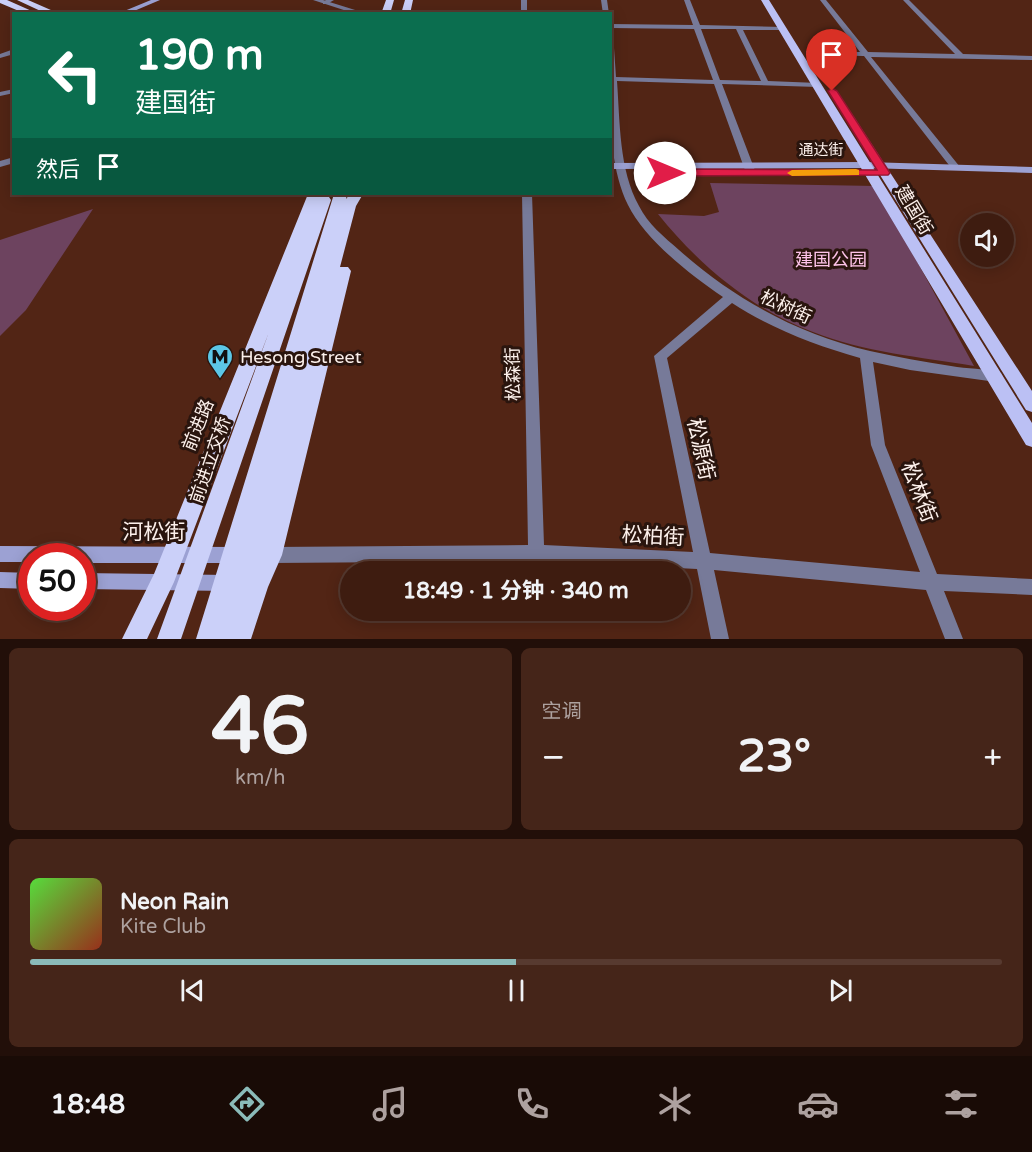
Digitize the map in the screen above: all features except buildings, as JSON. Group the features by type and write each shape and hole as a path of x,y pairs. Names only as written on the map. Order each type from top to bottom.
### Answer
{"highway":[{"path":"21,0 51,12"},
{"path":"4,1 29,12"},
{"path":"4,1 40,12"},
{"name":"前进路","path":"134,639 162,582 315,195"},
{"name":"前进立交桥","path":"169,639 326,195"},
{"path":"220,639 264,517 344,226 350,195"},
{"path":"239,639 257,584 271,555 354,227 350,195"},
{"path":"208,639 350,195"},
{"path":"142,639 162,582"}],"main road":[{"path":"125,12 158,0"},
{"path":"136,12 168,0"},
{"name":"建国街","path":"765,0 818,85 1032,405"},
{"name":"建国街","path":"775,0 809,53 1032,439"},
{"name":"通达街","path":"616,169 954,167 1032,170"},
{"name":"通达街","path":"875,169 1032,176"},
{"name":"河松街","path":"0,554 271,555"},
{"path":"0,580 18,581"},
{"path":"96,581 257,584"}],"street":[{"path":"316,0 328,1 359,12"},
{"path":"687,0 750,169"},
{"path":"823,0 954,167"},
{"path":"906,0 962,57"},
{"path":"612,26 782,28"},
{"path":"738,27 766,84"},
{"path":"809,53 1032,58"},
{"name":"松树街","path":"612,64 616,169 633,204 656,236 692,268 730,298 767,320 806,337 866,355 948,372 996,377"},
{"path":"614,79 818,85"},
{"name":"松森街","path":"527,195 536,553"},
{"name":"松源街","path":"720,639 660,356 730,298"},
{"name":"松林街","path":"866,355 878,445 954,639"},
{"name":"松柏街","path":"271,555 536,553 704,561 932,582 1032,587"}],"green space":[{"name":"建国公园","path":"710,183 876,186 974,366 892,353 832,339 790,322 748,298 709,268 658,214 704,216 719,212"},
{"path":"93,209 26,310 0,336 0,240"}],"slow traffic":[{"path":"792,173 856,173"}],"place":[{"name":"Hesong Street","path":"220,380"}],"route":[{"path":"665,173 884,173 832,91"}]}
